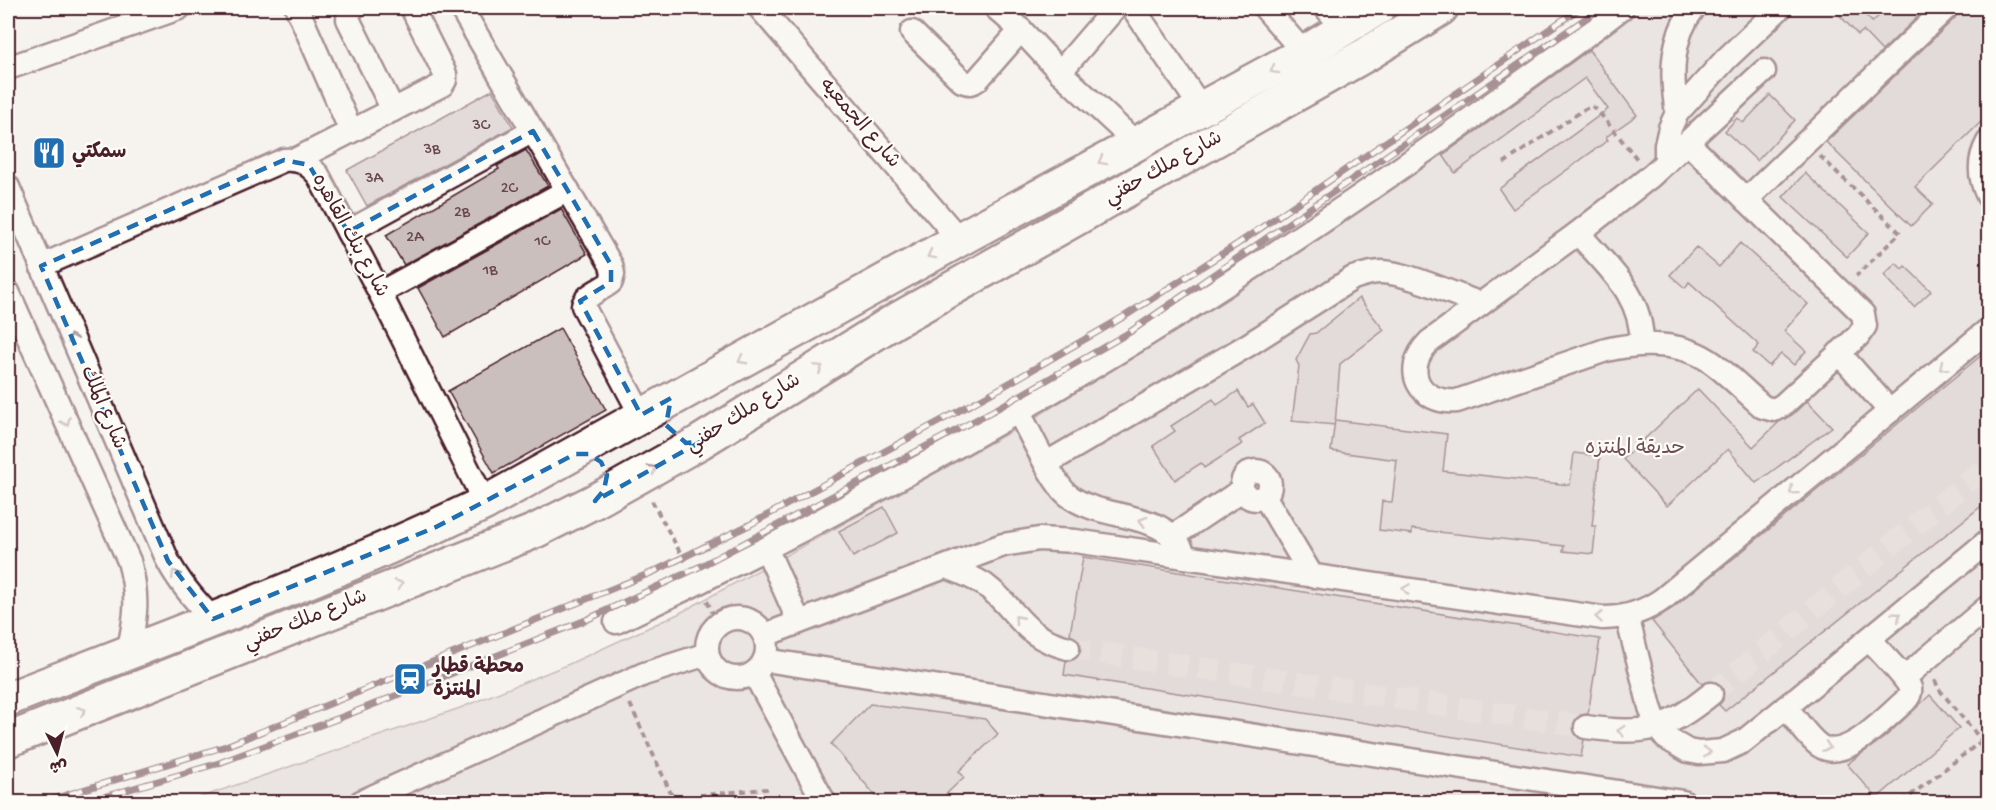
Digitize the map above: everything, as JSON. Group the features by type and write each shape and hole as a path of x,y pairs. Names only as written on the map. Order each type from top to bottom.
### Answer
{"highway":[{"name":"شارع ملك حفني","path":"8,699 213,619 416,535 485,503 959,239 1304,53 1336,18 1378,8"},
{"name":"شارع ملك حفني","path":"8,740 384,590 466,560 535,531 595,501 700,442 892,322 1368,54 1441,8"},
{"path":"671,398 665,411 666,425 674,436 686,443 700,442"},
{"path":"575,454 589,454 601,462 607,475 604,490 595,501"}],"street":[{"path":"8,68 179,8"},
{"path":"297,8 351,131"},
{"path":"353,8 349,10 348,19 393,110"},
{"path":"297,159 442,85 445,74 412,8"},
{"path":"461,8 611,265 613,274 611,282 584,300 583,306 641,415"},
{"name":"شارع الجمعيه","path":"760,8 959,239"},
{"path":"996,8 1021,30 1060,72 1136,142"},
{"path":"1060,72 1115,8"},
{"path":"1133,8 1203,109"},
{"path":"1264,8 1304,53"},
{"path":"616,622 767,550 1019,413 1145,337 1264,261 1382,181 1528,78 1622,8"},
{"path":"1677,113 1672,72 1675,52 1681,31 1694,8"},
{"path":"1658,169 1670,128 1677,113 1726,59 1780,8"},
{"path":"1746,200 1946,8"},
{"path":"912,32 962,81 974,83 1021,30"},
{"path":"1688,143 1863,314 1865,326 1863,332 1783,405 1774,410 1763,407 1713,363 1704,358 1679,349 1642,344 1606,350 1458,401 1444,402 1431,398 1421,389 1416,377 1415,364 1420,351 1429,342 1578,233 1658,169 1764,71"},
{"path":"348,232 533,131"},
{"path":"1989,142 1982,156 1981,167 1984,188 1989,196"},
{"name":"شارع بنك القاهره","path":"41,266 284,160 297,159 309,165 318,175 380,293 485,503"},
{"name":"شارع الملك","path":"8,187 168,561 179,582 193,600 213,619"},
{"path":"380,293 568,190"},
{"path":"1578,233 1630,295 1640,319 1642,344"},
{"path":"1047,463 1248,345 1353,278 1382,272 1392,273 1481,304"},
{"name":"شارع الملك","path":"8,292 129,561 136,584 136,608 128,653"},
{"path":"765,635 1003,545 1057,538 1603,618 1627,616 1644,610 1664,598 1989,330"},
{"path":"1839,353 1890,411"},
{"path":"1019,413 1066,494 1081,504 1162,527 1173,536 1185,557"},
{"path":"1173,536 1242,490 1242,484 1248,473 1261,472 1266,475 1271,486 1265,497 1312,576"},
{"path":"1627,616 1657,728 1676,746 1699,753 1723,751 1744,741 1989,541"},
{"path":"767,550 799,622"},
{"path":"947,567 966,574 984,585 1000,598 1023,626 1032,633 1052,644 1068,648"},
{"path":"1904,678 1989,607"},
{"path":"824,802 759,666 767,643 765,635 747,619 731,618 718,624 708,638 707,654 710,662 722,674 738,678 759,666 1683,802"},
{"path":"1786,707 1823,748 1845,749 1852,746 1908,698 1910,689 1904,678 1869,639"},
{"path":"361,802 621,684 675,663 707,654"},
{"path":"1586,727 1630,732 1657,728 1684,714 1711,694"}],"path":[{"path":"1504,163 1592,106 1658,169"},
{"path":"1806,142 1900,233 1840,291"},
{"path":"638,477 718,624"},
{"path":"1938,674 1936,685 1982,741"},
{"path":"621,684 673,798"},
{"path":"1902,802 1989,736"},
{"path":"626,802 766,789 768,802"},
{"path":"500,802 525,795 545,797 557,802"}],"highlighted area":[{"path":"533,131 611,265 611,282 580,301 641,415 671,398 666,425 686,443 700,442 595,501 604,490 607,475 601,462 589,454 575,454 436,527 213,619 168,561 41,266 284,160 309,165 348,232"}],"green space":[{"name":"حديقة المنتزه","path":"1641,8 1988,8 1988,802 187,802 460,708 569,664 678,614 834,529 1025,424 1272,269 1543,81"}],"building":[{"path":"1833,8 1859,8 1872,22 1888,8 1927,8 1882,51 1863,31 1858,35"},
{"path":"1959,8 1989,8 1989,114 1915,187 1933,204 1911,226 1826,142 1955,18"},
{"path":"1589,50 1637,115 1606,137 1608,140 1513,209 1499,189 1608,109 1585,78 1455,173 1443,155"},
{"path":"492,90 513,127 367,206 347,170"},
{"path":"1770,95 1795,120 1757,161 1725,131 1737,118 1743,123"},
{"path":"526,150 548,186 404,265 386,235 499,169 497,166"},
{"path":"1805,173 1869,233 1847,257 1783,197"},
{"path":"561,209 587,254 445,337 418,288"},
{"path":"1740,243 1808,304 1784,331 1806,351 1794,365 1781,354 1769,366 1753,352 1759,345 1689,282 1685,288 1670,275 1696,247 1719,267"},
{"path":"1896,263 1902,269 1905,266 1931,291 1914,307 1884,275"},
{"path":"1359,298 1384,330 1340,364 1335,425 1292,421 1299,366 1296,360 1310,334 1316,333"},
{"path":"560,328 606,410 494,473 448,391"},
{"path":"1989,349 1989,500 1725,711 1719,705 1724,693 1721,685 1716,681 1702,684 1652,621 1673,608"},
{"path":"1698,389 1753,447 1779,422 1792,415 1807,401 1832,427 1756,483 1728,449 1667,506 1623,459"},
{"path":"1238,391 1248,407 1253,404 1265,423 1239,440 1242,444 1204,468 1201,463 1175,480 1153,446 1175,431 1171,426 1213,399 1217,405"},
{"path":"1335,420 1447,434 1443,471 1570,485 1574,453 1600,456 1592,526 1596,526 1593,554 1563,551 1564,546 1412,529 1412,534 1379,530 1382,501 1392,502 1397,460 1331,451"},
{"path":"884,507 898,533 853,557 839,531"},
{"path":"1083,557 1600,639 1588,714 1580,715 1573,725 1574,733 1584,740 1581,757 1064,675 1066,661 1076,658 1081,652 1078,640 1070,634"},
{"path":"1930,695 1959,728 1877,798 1847,764 1885,737"},
{"path":"870,704 985,719 998,734 959,771 964,777 938,802 881,802 831,744"}],"tunnel":[{"path":"1711,694 1988,465"},
{"path":"1068,648 1586,727"}],"railway":[{"path":"43,802 226,746 653,572 751,524 999,389 1125,316 1239,243 1580,8"},
{"path":"86,802 219,763 342,717 586,620 699,567 1000,407 1130,332 1601,8"}],"place":[{"name":"سمكتي","path":"49,153"},
{"name":"محطة قطار المنتزة","path":"410,679"}]}
